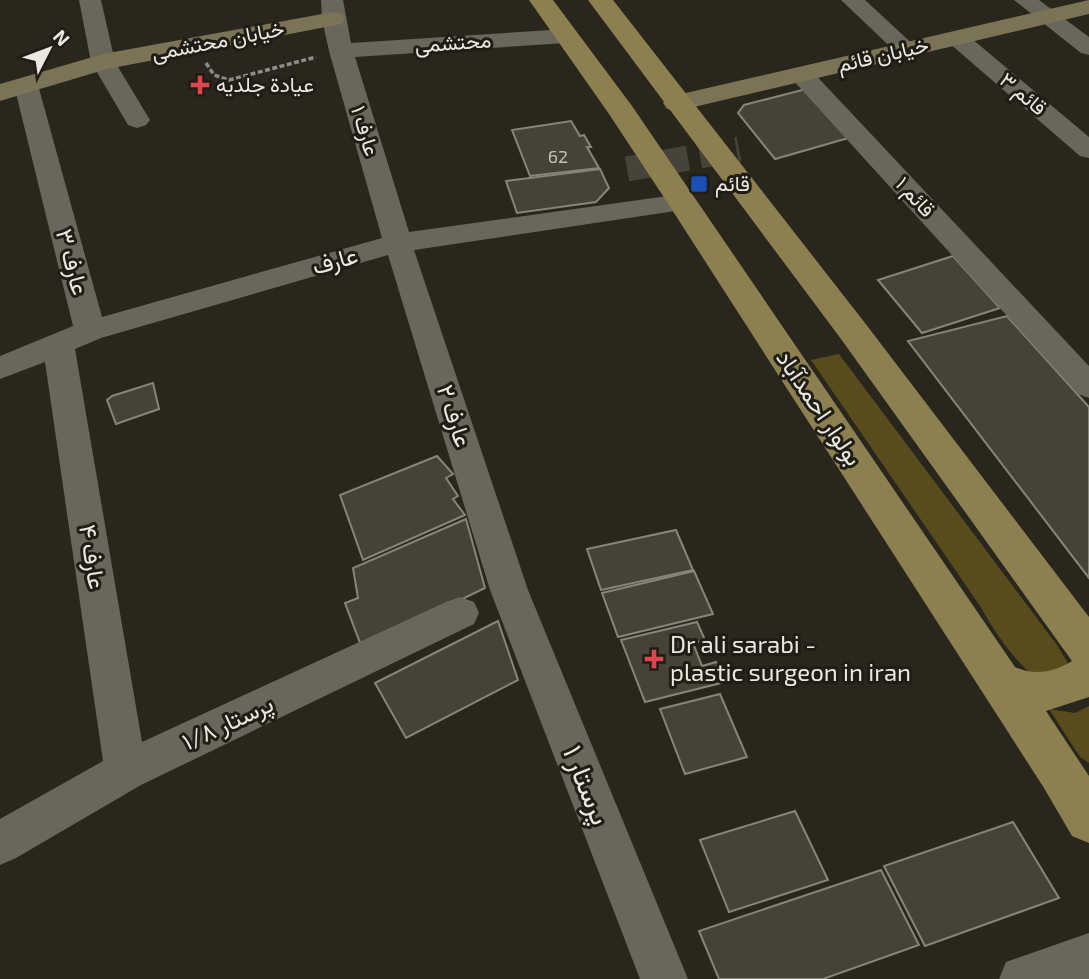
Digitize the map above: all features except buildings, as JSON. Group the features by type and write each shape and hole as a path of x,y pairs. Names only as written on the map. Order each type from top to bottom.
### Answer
{"main road":[{"name":"بولوار احمدآباد","path":"541,0 622,112 1085,808"},
{"path":"600,0 861,342 1089,650"},
{"path":"1000,681 1016,690 1050,692 1073,686 1089,673"}],"street":[{"path":"90,0 103,62 137,120"},
{"path":"852,0 907,50"},
{"path":"1025,0 1089,48"},
{"name":"خیابان قائم","path":"677,103 1089,7"},
{"name":"خیابان محتشمی","path":"103,62 194,45 332,9"},
{"name":"عارف ۱","path":"332,9 341,51 398,243"},
{"name":"محتشمی","path":"341,51 566,36"},
{"name":"قائم ۳","path":"957,38 1089,150"},
{"path":"0,93 103,62"},
{"name":"قائم ۱","path":"801,74 1089,386"},
{"name":"عارف ۳","path":"26,85 54,194 74,337"},
{"name":"عارف","path":"0,368 74,337 398,243 682,202"},
{"name":"عارف ۲","path":"398,243 509,590"},
{"name":"عارف ۴","path":"74,337 126,771"},
{"name":"پرستار ۱","path":"509,590 664,979"},
{"name":"پرستار ۱/۸","path":"0,843 126,771 460,613"},
{"path":"1024,979 1089,957"}],"path":[{"path":"194,45 214,75 229,80 341,51"}],"shaded area":[{"path":"839,354 1057,645 1071,668 1034,677 1004,644 811,360"},
{"path":"1089,706 1089,763 1080,757 1049,709 1075,713"}],"tunnel":[{"path":"627,169 739,149"}],"place":[{"name":"عيادة جلديه","path":"200,85"},
{"name":"قائم","path":"699,184"},
{"name":"Dr ali sarabi - plastic surgeon in iran","path":"654,659"}]}
